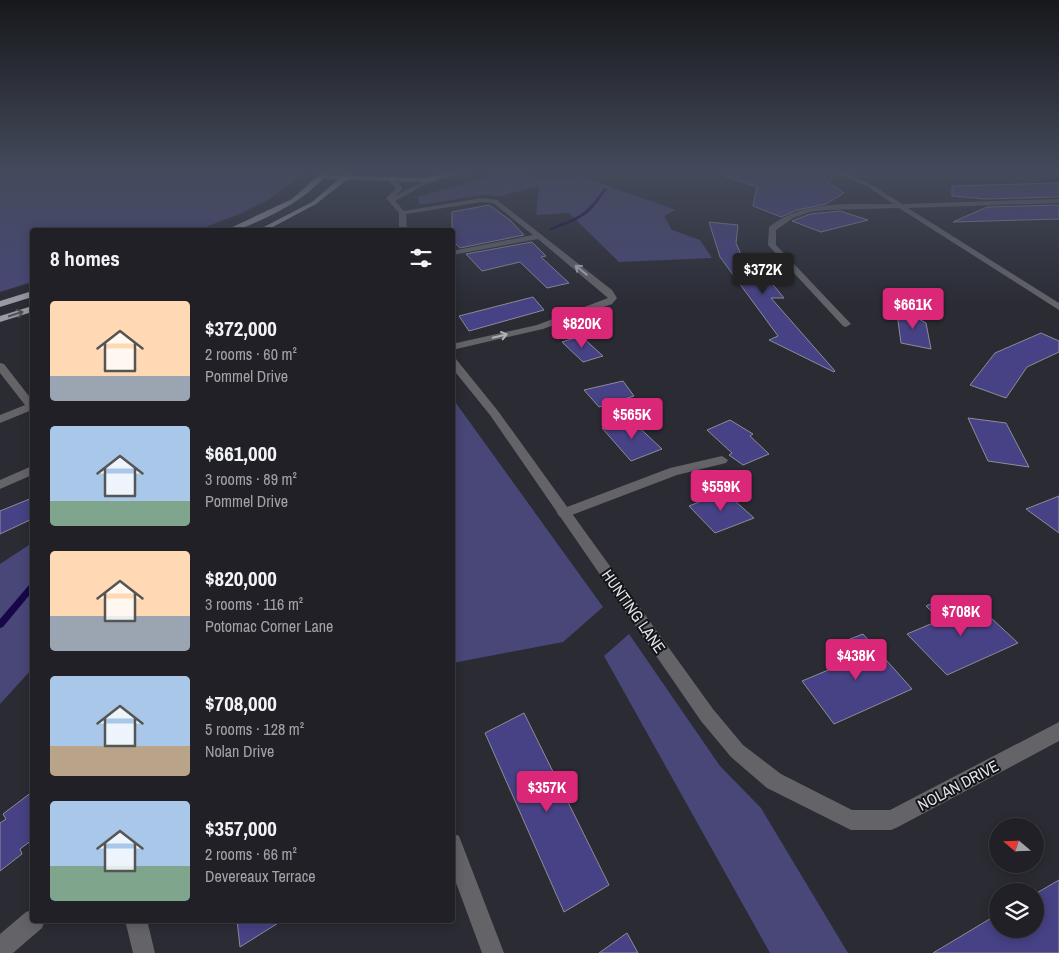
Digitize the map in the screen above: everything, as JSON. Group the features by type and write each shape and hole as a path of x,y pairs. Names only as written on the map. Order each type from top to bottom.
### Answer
{"main road":[{"path":"234,228 258,216"},
{"path":"266,228 288,216"},
{"path":"0,304 30,295"},
{"path":"0,319 30,310"}],"street":[{"path":"455,347 540,327 608,302 613,298 609,292 515,216"},
{"path":"789,216 784,218 772,229 772,244 778,254 846,324"},
{"path":"918,216 1059,306"},
{"path":"455,252 540,236"},
{"name":"HUNTING LANE","path":"455,365 494,413 707,715 737,750 774,781 852,820"},
{"path":"0,366 30,404"},
{"path":"0,419 30,408"},
{"path":"564,512 674,471 722,460"},
{"path":"0,485 30,471"},
{"name":"NOLAN DRIVE","path":"852,820 892,820 1059,731"},
{"path":"455,851 493,953"},
{"path":"0,949 30,923"},
{"path":"137,923 144,953"}],"shaded area":[{"path":"0,216 233,216 203,228 30,228 30,283 0,292"},
{"path":"573,216 664,216 672,230 700,240 712,258 619,262"},
{"path":"455,402 603,607 563,642 455,663"},
{"path":"30,544 30,671 0,704 0,564"},
{"path":"629,634 720,766 761,808 848,953 770,953 604,656"}],"building":[{"path":"452,216 505,216 524,235 460,248 455,243 455,228 452,228"},
{"path":"804,216 857,216 868,220 821,232 792,221"},
{"path":"966,216 1059,216 1059,219 953,222"},
{"path":"709,222 738,225 736,243 743,259 748,259 756,269 760,269 784,298 771,298 834,372 769,340 778,336 720,257"},
{"path":"532,242 546,256 541,257 569,283 547,288 520,262 482,271 466,254"},
{"path":"533,297 544,310 469,331 459,316"},
{"path":"896,306 926,323 931,349 901,343"},
{"path":"1041,333 1059,341 1059,352 1027,367 1006,398 970,385 995,353"},
{"path":"581,336 603,356 583,362 562,342"},
{"path":"623,381 634,396 599,407 584,390"},
{"path":"968,418 1006,423 1029,467 988,461"},
{"path":"631,420 662,449 631,461 602,428"},
{"path":"730,420 753,434 750,436 769,454 743,465 729,455 732,453 707,430"},
{"path":"725,492 754,518 715,533 689,506"},
{"path":"1059,496 1059,533 1026,509"},
{"path":"30,499 30,520 0,534 0,511"},
{"path":"943,599 955,611 975,603 1018,643 947,675 907,634 940,620 926,606"},
{"path":"863,634 912,689 834,724 802,681 833,668 826,659 851,649 845,641"},
{"path":"524,713 609,885 564,912 485,733"},
{"path":"30,794 30,842 20,849 22,854 0,871 0,823 6,819 3,814"},
{"path":"1059,880 1059,953 933,953 989,919 989,938 1044,938 1044,889"},
{"path":"237,923 278,923 240,947"},
{"path":"627,933 638,953 599,953"}],"waterway":[{"path":"551,229 579,216"},
{"path":"0,625 30,589"}]}
